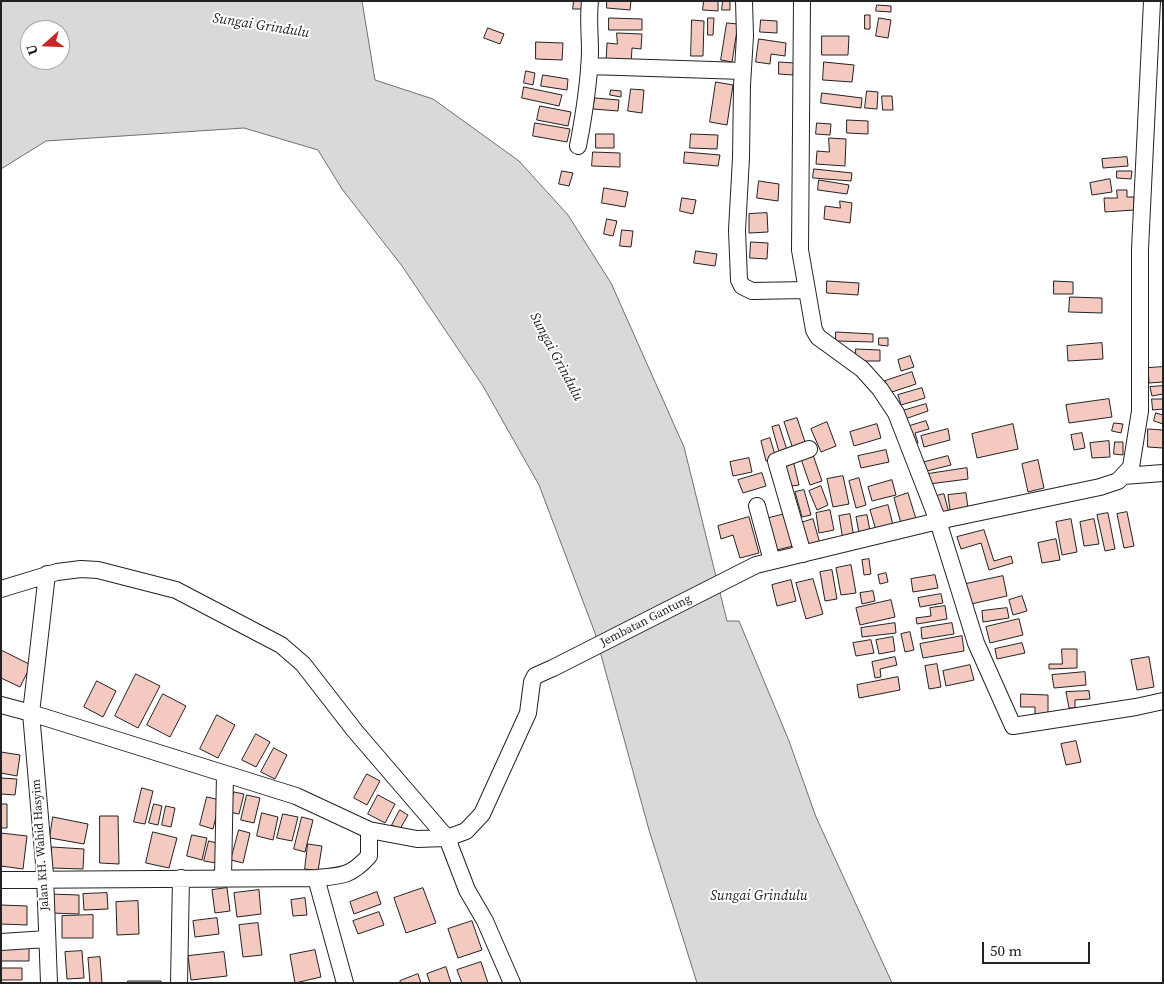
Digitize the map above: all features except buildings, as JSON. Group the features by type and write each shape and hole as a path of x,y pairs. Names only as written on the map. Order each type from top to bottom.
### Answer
{"street":[{"path":"578,146 587,99 590,1"},
{"path":"744,1 745,36 737,230 739,280 742,286 752,291 806,290"},
{"path":"802,1 800,250 812,321 818,337 862,369 880,389 896,413 938,521 976,643 1013,726 1163,701"},
{"path":"1122,476 1131,467 1140,412 1140,249 1152,1"},
{"path":"589,66 743,71"},
{"path":"803,554 776,461 810,449"},
{"path":"1122,476 1163,473"},
{"name":"Jembatan Gantung","path":"447,838 466,831 482,814 528,712 532,682 535,676 756,565 938,521 1100,487 1118,481 1122,476"},
{"path":"758,506 772,561"},
{"path":"1,589 47,574 81,568 98,570 176,590 281,645 303,664 355,731 447,838 467,890 485,921 512,983"},
{"name":"Jalan KH. Wahid Hasyim","path":"47,574 34,715 45,880 49,983"},
{"path":"1,705 296,796 369,830 418,839 447,838"},
{"path":"223,878 225,774"},
{"path":"1,880 337,877 357,869 369,856 369,830"},
{"path":"179,983 181,878"},
{"path":"316,878 345,983"},
{"path":"1,942 48,939"}],"water":[{"name":"Sungai Grindulu","path":"1,1 362,1 375,80 433,99 519,161 568,215 611,283 684,447 727,621 739,621 789,741 816,817 892,983 697,983 649,830 595,633 539,485 483,386 402,266 342,189 318,150 244,128 46,141 1,169"}]}
